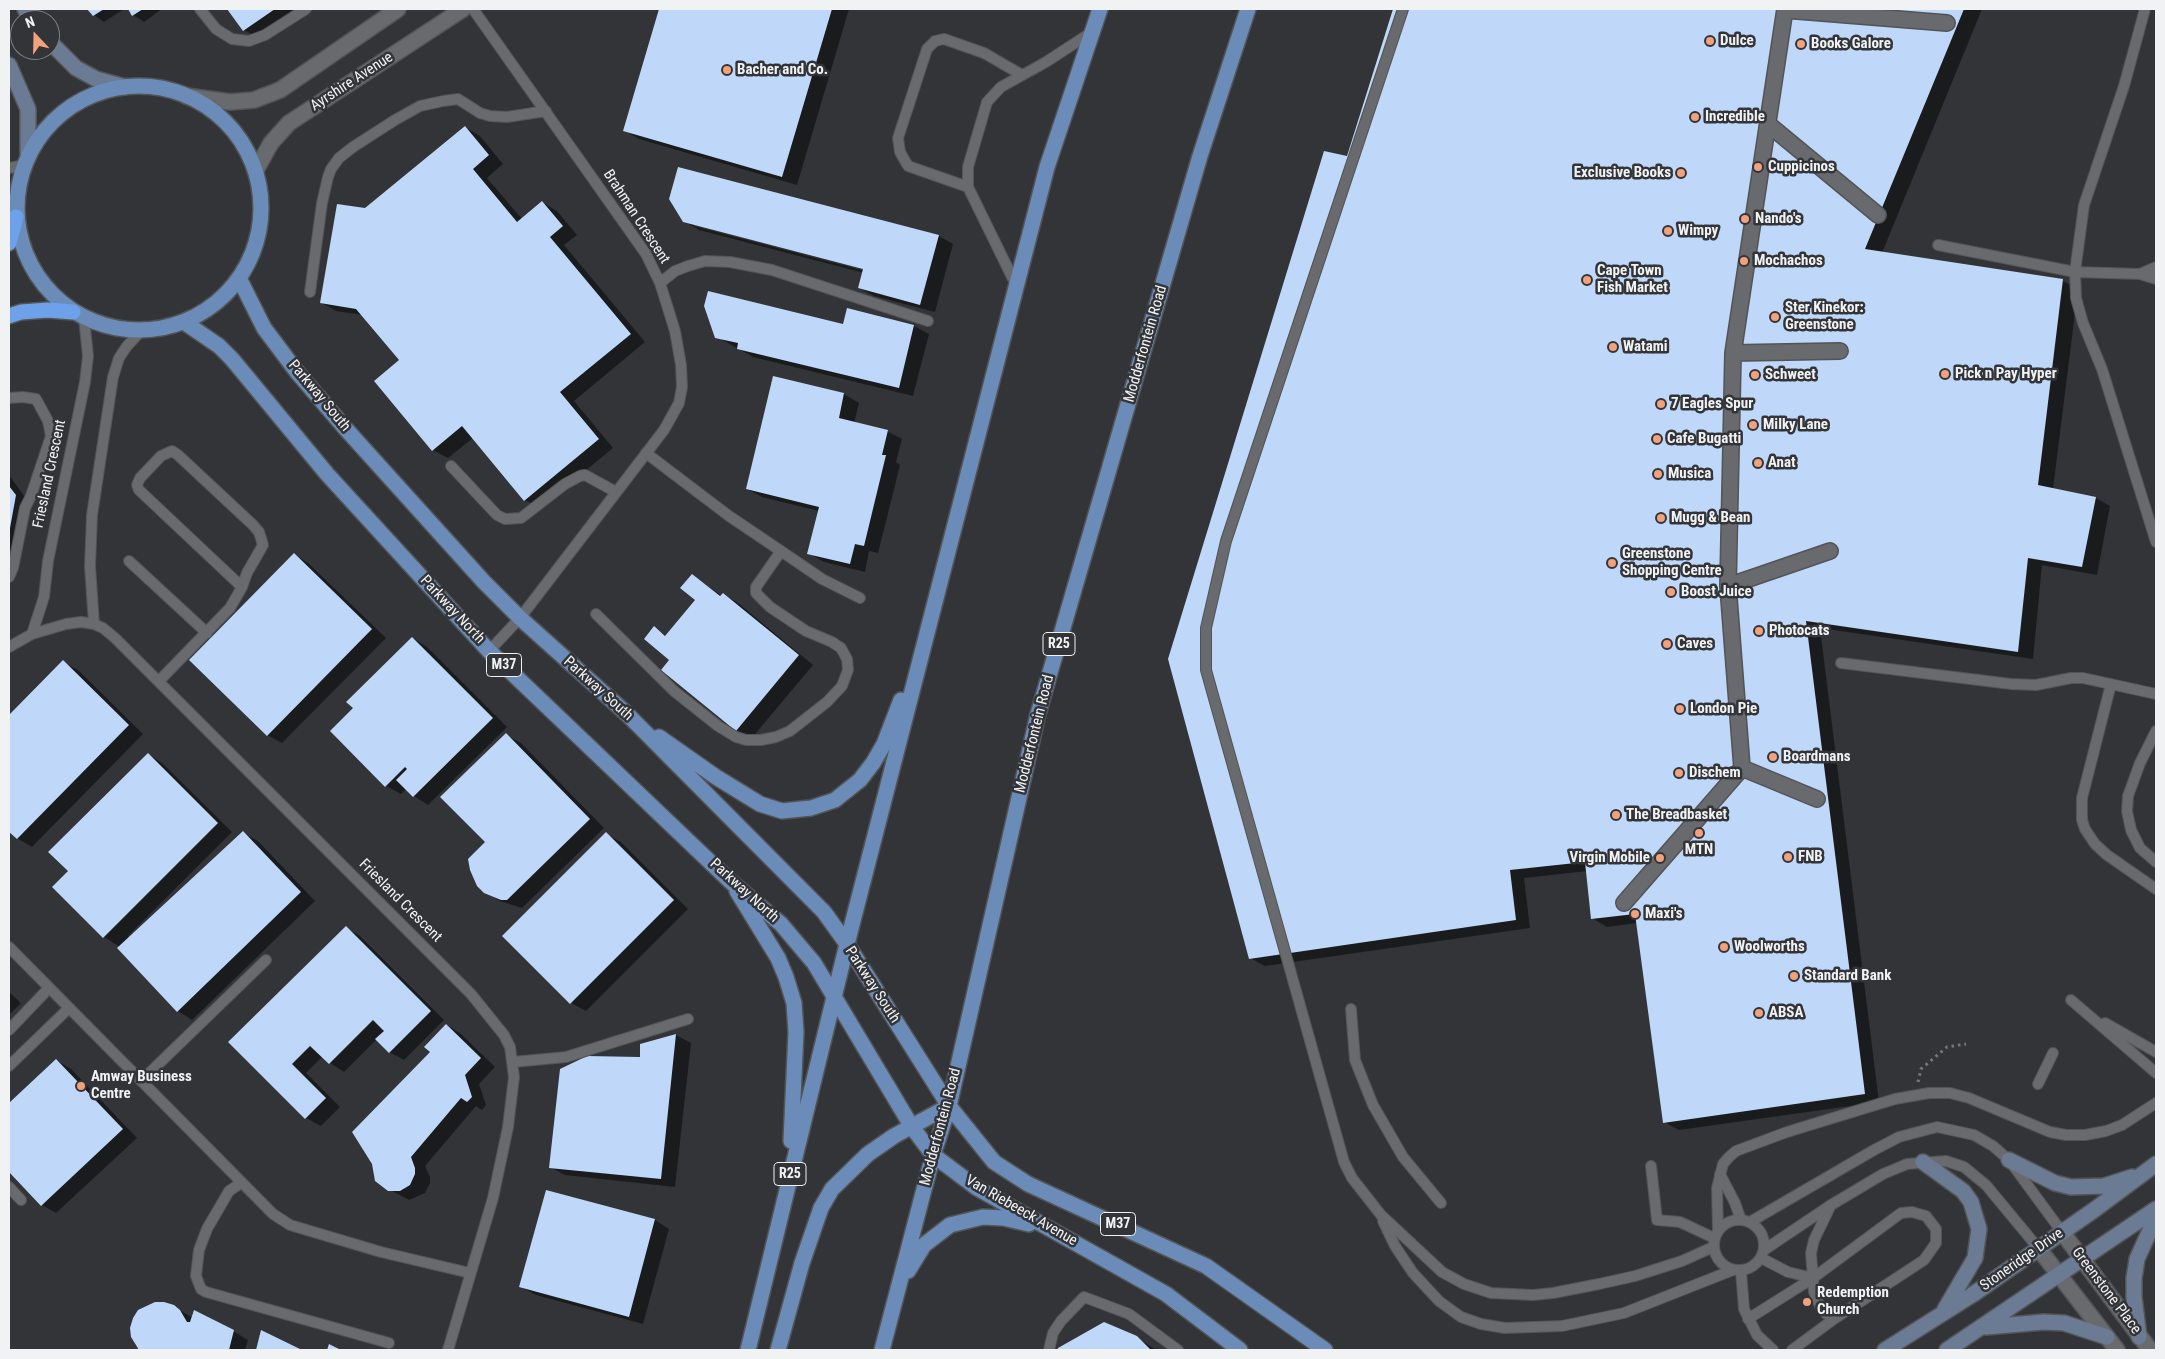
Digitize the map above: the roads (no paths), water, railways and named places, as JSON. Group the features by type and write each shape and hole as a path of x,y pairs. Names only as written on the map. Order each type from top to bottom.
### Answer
{"highway":[{"path":"9,243 14,211"},
{"path":"9,316 20,312 48,310 79,315"}],"main road":[{"name":"R25","path":"748,1350 833,998 1046,167 1100,9"},
{"name":"Modderfontein Road","path":"882,1350 933,1155 949,1106 1038,714 1200,156 1248,9"},
{"path":"125,87 156,87 186,96 213,111 235,133 247,150 256,170 260,189 261,220 254,250 239,278 215,304 184,322 143,329 106,325 79,315 44,287 24,254 14,211 18,186 26,161 44,130 67,109 95,94 125,87"},
{"name":"Parkway South","path":"239,278 264,328 297,372 406,497 520,618 627,714 749,839 824,912 847,944 949,1106"},
{"name":"Parkway North","path":"184,322 219,346 232,359 327,474 489,651 730,880 781,924 814,963 833,998"},
{"path":"627,714 716,777 769,808 782,811 796,811 824,805 835,800 860,780 884,744 947,555"},
{"path":"730,880 778,958 794,1002 796,1032 790,1172"},
{"name":"Van Riebeeck Avenue","path":"833,998 912,1127 933,1155 977,1188 1166,1294 1240,1350"},
{"path":"778,1350 802,1263 821,1208 832,1189 868,1154 894,1136 949,1106"},
{"name":"Van Riebeeck Avenue","path":"949,1106 994,1162 1013,1175 1206,1266 1325,1350"},
{"path":"899,1286 924,1245 950,1225 983,1217 1003,1218 1055,1231"}],"street":[{"path":"186,96 230,102 254,100 280,90 398,9"},
{"name":"Ayrshire Avenue","path":"256,170 271,143 290,123 462,9"},
{"path":"1624,903 1742,768 1728,586 1733,353 1785,9 1947,23"},
{"path":"60,52 76,68 96,79 125,87"},
{"path":"9,65 28,109 26,161"},
{"path":"1768,124 1878,215"},
{"path":"1733,353 1840,351"},
{"path":"1728,586 1830,551"},
{"path":"1742,768 1818,799"},
{"path":"2009,1160 2055,1183 2071,1187 2104,1186 2150,1169"},
{"path":"1923,1162 1962,1191 1971,1202 1979,1230 1975,1258 1943,1312"},
{"name":"Stoneridge Drive","path":"1885,1350 1972,1295 2150,1169"},
{"path":"1947,1350 1984,1327 2156,1209"},
{"path":"2139,1336 2134,1306 2134,1278 2137,1259 2156,1217"},
{"name":"Greenstone Place","path":"2062,1232 2150,1350"},
{"name":"Greenstone Place","path":"2039,1249 2117,1350"},
{"path":"1984,1327 2044,1322 2064,1324 2107,1337"}],"lane":[{"path":"200,9 216,29 232,38 249,41 266,35 306,9"},
{"name":"Brahman Crescent","path":"473,9 646,254 660,283 675,330 681,366 682,387 679,403 673,415 646,453 520,618 489,651"},
{"path":"1403,9 1226,541 1206,628 1206,670 1344,1162 1352,1178 1381,1215 1442,1272 1464,1284 1491,1293 1534,1295 1635,1276 1682,1261 1715,1238 1733,1220 1746,1221 1898,1138 1923,1130 1937,1128 1974,1136 1993,1146 2009,1160 2062,1232"},
{"path":"2145,9 2124,86 2084,204 2075,272 2076,298 2083,323 2102,369 2156,542"},
{"path":"1016,284 968,187 968,167 987,102 1001,86 1046,62 1092,32"},
{"path":"968,187 908,166 900,152 898,138 927,49 935,41 944,39 984,53 1022,75"},
{"path":"310,292 322,203 328,177 339,158 353,147 394,120 420,106 443,101 458,99 480,113 490,116 507,117 546,111"},
{"path":"9,168 26,161"},
{"path":"1938,245 2075,272 2140,274 2156,278"},
{"path":"660,283 675,271 688,266 705,262 730,262 772,270 928,321"},
{"path":"2140,274 2156,267"},
{"name":"Friesland Crescent","path":"32,634 44,597 48,561 85,382 88,356 79,315"},
{"path":"9,646 32,634 66,624 81,622 94,624 90,566 92,515 113,377 123,352 143,329"},
{"path":"9,398 23,396 36,399 48,421 51,436 31,496 25,508 13,568 9,577"},
{"path":"159,682 230,608 242,587 247,573 263,545 259,532 178,454 172,452 161,456 140,478 137,485 139,490 242,587"},
{"path":"646,453 729,516 822,579 860,598"},
{"path":"451,466 497,515 506,518 521,518 565,484 580,476 585,475 616,492"},
{"path":"596,614 674,691 718,726 736,737 746,740 776,737 790,731 827,702 842,686 848,670 847,659 841,648 806,631 770,607 756,593 756,587 781,551"},
{"path":"129,561 207,633"},
{"name":"Friesland Crescent","path":"94,624 115,638 471,994 504,1035 510,1048 514,1077 508,1127 493,1198 448,1350"},
{"path":"1841,663 2011,684 2036,685 2077,677 2156,694"},
{"path":"2111,684 2082,798 2082,820 2094,844 2156,889"},
{"path":"2156,731 2140,764 2128,796 2127,811 2131,830 2140,848 2156,862"},
{"path":"9,946 273,1214 290,1225 381,1252 470,1273"},
{"path":"141,1081 266,960"},
{"path":"9,1030 49,988"},
{"path":"2072,1000 2156,1073"},
{"path":"9,1066 69,1008"},
{"path":"1351,1009 1356,1060 1373,1105 1402,1157 1441,1203"},
{"path":"2091,1015 2146,1044 2156,1052"},
{"path":"513,1062 566,1057 688,1019"},
{"path":"2038,1084 2053,1053"},
{"path":"1737,1271 1719,1262 1715,1255 1717,1188 1723,1164 1736,1151 1787,1132 1895,1099 1929,1093 1950,1093 1968,1098 2050,1132 2086,1136 2106,1131 2122,1124 2156,1104"},
{"path":"1381,1215 1395,1246 1414,1273 1438,1301 1461,1316 1481,1324 1497,1327 1562,1326 1624,1313 1737,1271 1749,1269 1763,1254 1831,1205 1883,1174 1908,1164 1946,1161 1964,1167 1986,1185 2039,1249"},
{"path":"1651,1166 1657,1220 1680,1222 1715,1238"},
{"path":"1720,1174 1746,1221 1762,1234 1763,1254"},
{"path":"241,1183 229,1192 207,1229 199,1250 196,1276 201,1289 206,1292 389,1343"},
{"path":"9,1187 21,1200"},
{"path":"1831,1205 1814,1240 1811,1252 1814,1292 1820,1306 1826,1314 1834,1319"},
{"path":"1748,1319 1813,1278 1901,1213 1912,1212 1926,1216 1936,1229 1936,1243 1924,1260 1834,1319 1792,1350"},
{"path":"1763,1254 1788,1272 1813,1278"},
{"path":"1737,1271 1748,1319 1757,1335 1772,1350"},
{"path":"1049,1350 1053,1333 1061,1321 1084,1297 1129,1314 1178,1350"}],"place":[{"name":"Dulce","path":"1710,41"},
{"name":"Books Galore","path":"1801,44"},
{"name":"Bacher and Co.","path":"727,70"},
{"name":"Incredible","path":"1695,117"},
{"name":"Cuppicinos","path":"1758,167"},
{"name":"Exclusive Books","path":"1681,173"},
{"name":"Nando's","path":"1745,219"},
{"name":"Wimpy","path":"1668,231"},
{"name":"Mochachos","path":"1744,261"},
{"name":"Cape Town Fish Market","path":"1587,280"},
{"name":"Ster Kinekor: Greenstone","path":"1775,317"},
{"name":"Watami","path":"1613,347"},
{"name":"Pick n Pay Hyper","path":"1945,374"},
{"name":"Schweet","path":"1755,375"},
{"name":"7 Eagles Spur","path":"1661,404"},
{"name":"Milky Lane","path":"1753,425"},
{"name":"Cafe Bugatti","path":"1657,439"},
{"name":"Anat","path":"1758,463"},
{"name":"Musica","path":"1658,474"},
{"name":"Mugg & Bean","path":"1661,518"},
{"name":"Greenstone Shopping Centre","path":"1612,563"},
{"name":"Boost Juice","path":"1671,592"},
{"name":"Photocats","path":"1759,631"},
{"name":"Caves","path":"1667,644"},
{"name":"London Pie","path":"1680,709"},
{"name":"Boardmans","path":"1773,757"},
{"name":"Dischem","path":"1679,773"},
{"name":"The Breadbasket","path":"1616,815"},
{"name":"MTN","path":"1699,833"},
{"name":"FNB","path":"1788,857"},
{"name":"Virgin Mobile","path":"1660,858"},
{"name":"Maxi's","path":"1635,914"},
{"name":"Woolworths","path":"1724,947"},
{"name":"Standard Bank","path":"1794,976"},
{"name":"ABSA","path":"1759,1013"},
{"name":"Amway Business Centre","path":"81,1086"},
{"name":"Redemption Church","path":"1807,1302"}]}
